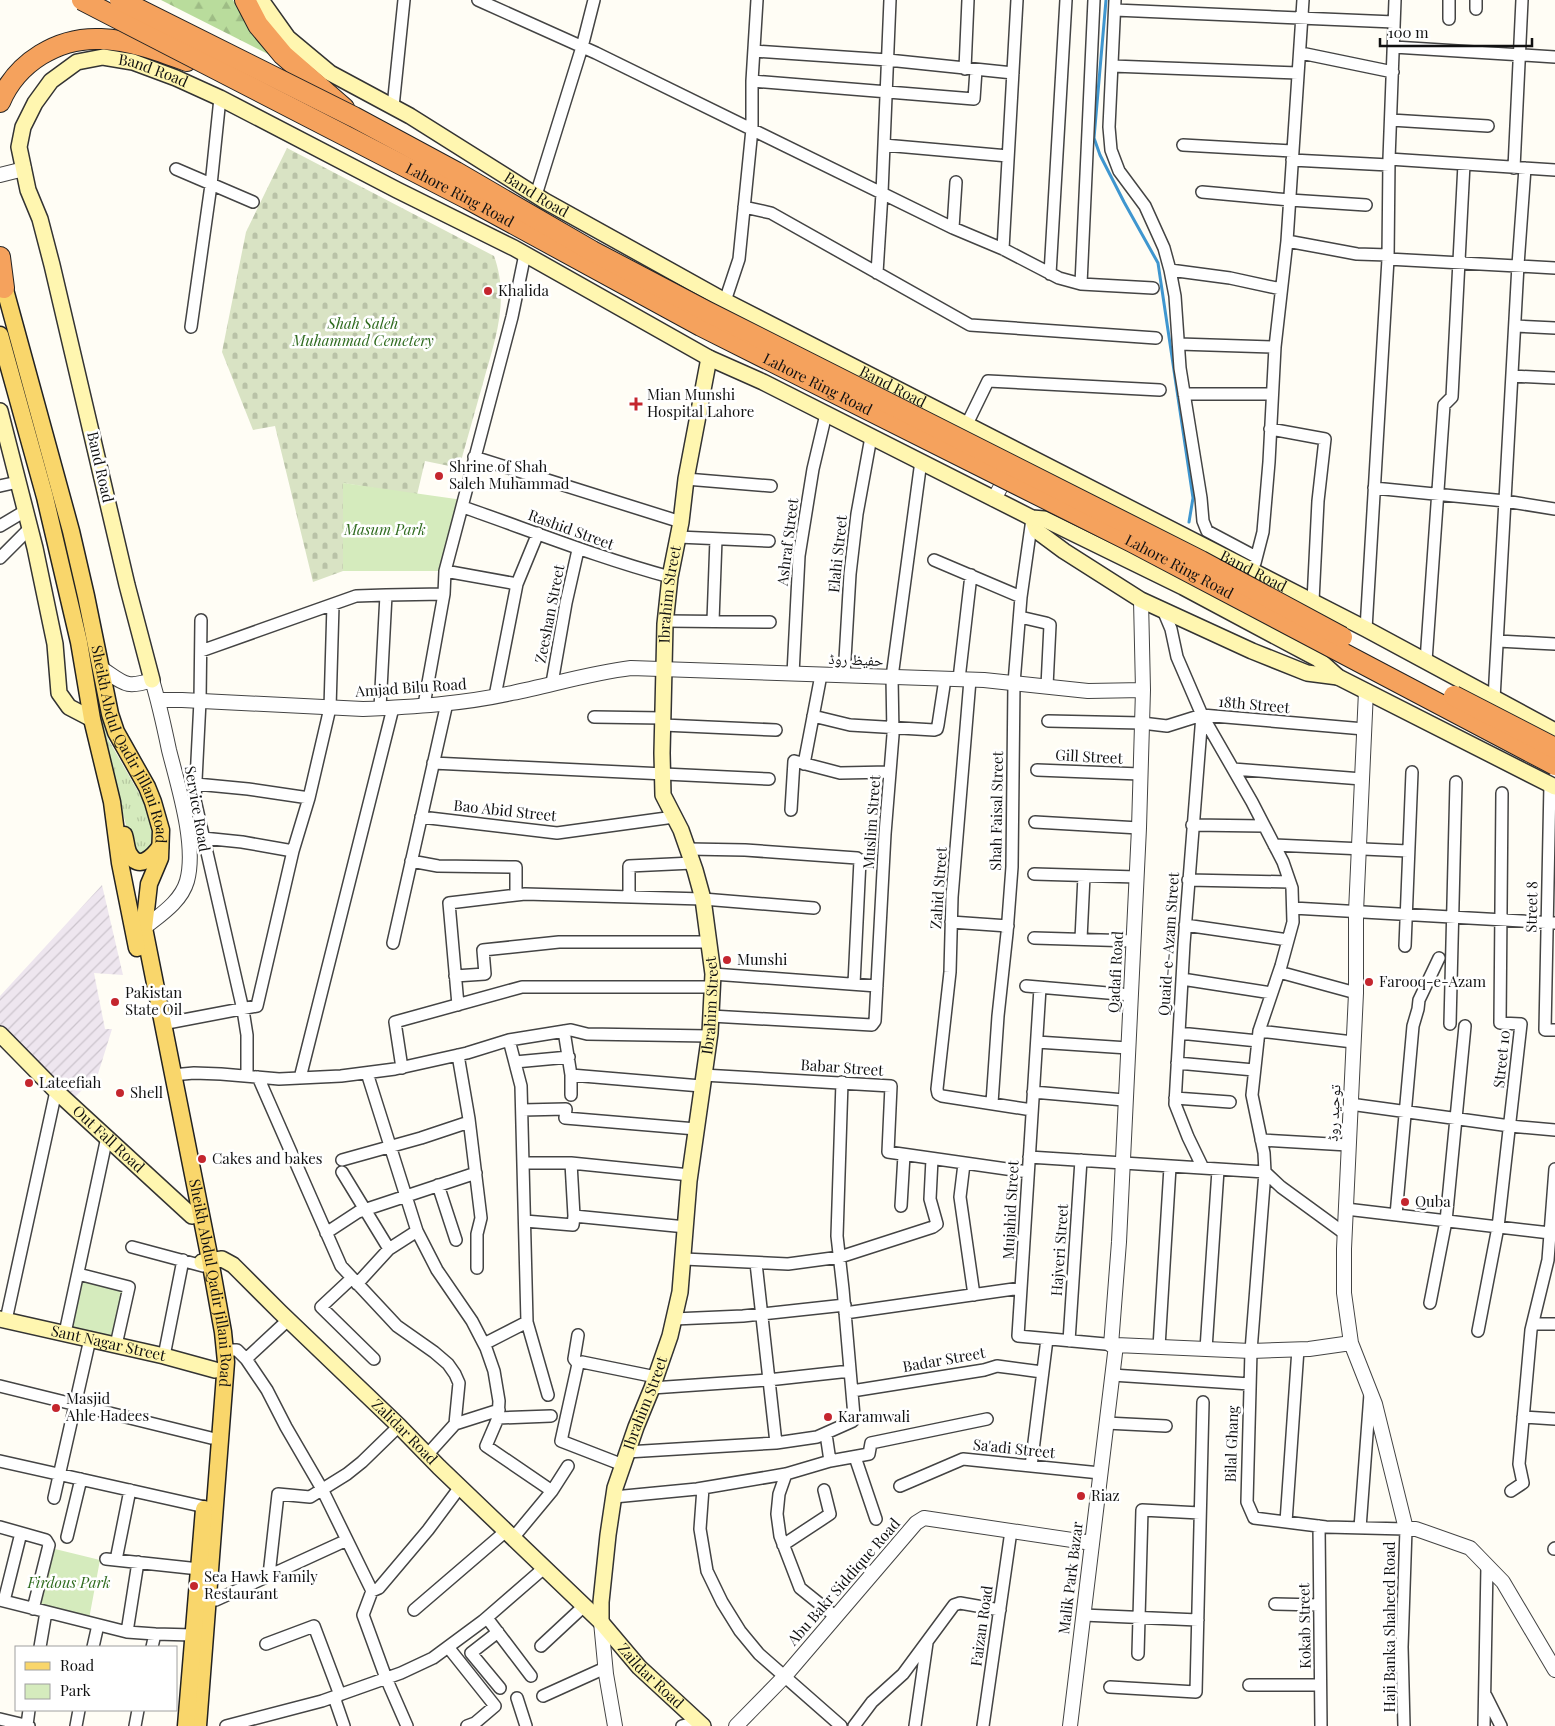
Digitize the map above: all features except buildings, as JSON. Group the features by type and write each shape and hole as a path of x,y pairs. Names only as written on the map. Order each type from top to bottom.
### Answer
{"highway":[{"name":"Lahore Ring Road","path":"82,0 225,72 468,199 700,326 1132,542 1555,765"},
{"name":"Lahore Ring Road","path":"120,0 354,117 456,172 592,251 698,307 1185,553 1379,658 1555,748"},
{"path":"245,0 258,25 283,55 354,117"},
{"path":"0,102 15,75 34,58 58,46 79,40 102,39 139,45 225,72"},
{"path":"0,256 2,281"}],"main road":[{"name":"Band Road","path":"261,0 288,38 330,74 393,108 536,195 725,301 1019,452 1254,565 1313,601 1555,731"},
{"name":"Band Road","path":"152,680 127,585 45,237 28,190 18,147 23,127 35,103 50,80 77,62 103,57 133,62 176,78 220,98 525,254 709,358 763,382 1032,518 1044,519 1183,587 1318,659 1338,677 1553,786"},
{"name":"Sheikh Abdul Qadir Jillani Road","path":"2,281 71,530 110,714 116,732 153,802 161,830 160,858 149,884 144,928 205,1263 225,1350 226,1372 198,1726"},
{"name":"Sheikh Abdul Qadir Jillani Road","path":"0,335 45,498 79,642 92,719 112,802 120,863 196,1215"},
{"name":"Ibrahim Street","path":"601,1622 601,1602 614,1497 625,1459 654,1383 674,1319 680,1292 690,1175 711,1016 713,980 703,899 688,848 663,795 662,775 665,620 686,479 709,358"},
{"path":"0,411 30,528 55,644 60,693 69,707 92,719"},
{"name":"Band Road","path":"1032,518 1037,530 1064,551 1141,600 1252,651 1308,673 1338,677"},
{"path":"112,802 130,854 135,860 148,861 160,847"},
{"name":"Out Fall Road","path":"0,1034 56,1091 196,1215"},
{"name":"Zalidar Road","path":"205,1263 222,1259 233,1265 601,1622"},
{"name":"Sheikh Abdul Qadir Jillani Road","path":"186,1726 216,1370 214,1334 205,1263"},
{"name":"Sant Nagar Street","path":"3,1319 164,1356 216,1370"},
{"name":"Zaildar Road","path":"601,1622 694,1725"}],"street":[{"path":"393,108 404,0"},
{"path":"478,0 492,3 1059,278 1080,284 1153,288"},
{"path":"536,195 582,47 594,0"},
{"path":"725,301 739,259 752,129 752,81 757,0"},
{"path":"877,273 890,0"},
{"path":"752,81 974,98 970,70 968,0"},
{"path":"1002,249 1017,0"},
{"path":"1050,274 1066,0"},
{"path":"1080,284 1094,0"},
{"path":"1303,0 1302,18 1301,53 1298,73 1287,241 1275,347 1263,532 1254,565 1207,531 1203,521 1202,498 1184,394 1175,296 1170,270 1164,248 1145,206 1119,171 1111,150 1109,127 1115,5 1302,18 1394,22"},
{"path":"1366,629 1388,257 1389,162 1396,0"},
{"path":"1449,0 1449,19"},
{"path":"1494,699 1518,265 1522,0"},
{"path":"1394,47 1555,57"},
{"path":"754,51 888,60 1013,73"},
{"path":"1301,53 1393,72"},
{"path":"1112,66 1298,73"},
{"path":"191,327 211,185 220,98"},
{"path":"1391,120 1488,126"},
{"path":"884,145 1008,156"},
{"path":"1184,145 1292,156 1555,170"},
{"path":"1426,661 1444,405 1452,397 1464,164"},
{"path":"0,175 24,169"},
{"path":"176,169 253,202"},
{"path":"953,228 956,182"},
{"path":"1202,192 1366,205"},
{"path":"744,207 771,213 970,325 1156,338"},
{"path":"1287,241 1357,254 1555,268"},
{"path":"424,705 444,594 445,571 512,317 525,254"},
{"path":"1170,270 1222,277 1281,289"},
{"path":"1515,326 1555,328"},
{"path":"1179,344 1275,347"},
{"path":"1512,376 1555,378"},
{"path":"967,424 988,382 1160,390"},
{"path":"1184,394 1272,394"},
{"name":"Ashraf Street","path":"793,674 799,556 813,469 826,414"},
{"path":"1270,429 1326,439 1318,501 1313,601"},
{"name":"Elahi Street","path":"844,676 850,574 871,437"},
{"path":"994,499 1019,452"},
{"path":"474,457 679,530 716,539 769,541"},
{"name":"Muslim Street","path":"711,1016 872,1025 875,1021 885,834 893,729 892,677 920,461"},
{"path":"686,479 771,486"},
{"path":"0,486 18,482"},
{"path":"1374,488 1505,501 1555,510"},
{"name":"Rashid Street","path":"463,507 538,533 578,550 670,577"},
{"path":"0,526 25,511"},
{"name":"Shah Faisal Street","path":"992,1103 1012,867 1014,683 1032,518"},
{"path":"0,558 30,528"},
{"path":"495,696 517,584 538,533"},
{"path":"713,622 716,539"},
{"name":"Zeeshan Street","path":"552,683 566,603 578,550"},
{"path":"934,560 1022,597"},
{"path":"445,571 517,584"},
{"name":"Zahid Street","path":"971,575 958,843 952,897 950,972 937,1089 938,1094 942,1096 992,1103"},
{"path":"300,1078 387,708 386,594"},
{"path":"201,652 356,596 444,594"},
{"name":"Qadafi Road","path":"1113,1345 1139,828 1143,690 1141,600"},
{"path":"162,1024 257,1006 293,851 309,798 330,708 333,605"},
{"name":"Bilal Ghang","path":"1164,610 1171,629 1177,657 1202,715 1283,862 1292,888 1293,922 1258,1036 1252,1095 1264,1153 1265,1172 1251,1351 1247,1502 1254,1518 1318,1526 1406,1529"},
{"path":"1020,617 1050,625 1047,686"},
{"path":"201,620 200,701 195,800 243,1010 248,1035 252,1077 340,1266 397,1326 434,1352 456,1374 459,1383 455,1424"},
{"path":"665,620 770,622"},
{"path":"1498,641 1555,644"},
{"path":"101,668 130,685 152,680"},
{"name":"Amjad Bilu Road","path":"158,700 330,708 387,708 446,703 495,696 605,671 631,668 663,668"},
{"name":"حفیظ روڈ","path":"663,668 965,680 1088,691 1143,690"},
{"path":"804,764 821,675"},
{"path":"813,716 850,725 934,730 937,729 945,679"},
{"name":"Service Road","path":"144,928 177,900 187,881 190,852 178,784 152,680"},
{"name":"توحید روڈ","path":"1366,691 1358,850 1356,993 1344,1233 1344,1292 1351,1343 1375,1404 1406,1529"},
{"path":"393,943 446,703"},
{"name":"18th Street","path":"1048,721 1142,723 1167,726 1202,715 1364,729"},
{"name":"Quaid-e-Azam Street","path":"1202,715 1188,880 1175,1104 1188,1137 1204,1168"},
{"path":"594,717 776,730"},
{"path":"791,810 794,761 840,772 890,772"},
{"path":"433,763 769,779"},
{"path":"1232,769 1362,779"},
{"name":"Gill Street","path":"1037,770 1140,774"},
{"path":"1405,946 1412,772"},
{"path":"1450,1024 1456,782"},
{"path":"196,784 309,798"},
{"name":"Street 8","path":"1550,1030 1553,786"},
{"name":"Street 10","path":"1478,1331 1498,1227 1521,1024 1500,1023 1502,794"},
{"name":"Bao Abid Street","path":"421,817 557,832 674,817"},
{"path":"1035,822 1139,828"},
{"path":"1192,825 1264,826"},
{"path":"204,838 242,842 293,851"},
{"path":"1274,845 1408,851"},
{"path":"688,848 745,850 857,858 860,860 854,984"},
{"path":"411,861 438,866 516,867 516,895"},
{"path":"629,897 629,866 693,863"},
{"path":"1034,874 1137,877"},
{"path":"1081,939 1084,876"},
{"path":"1188,880 1290,882"},
{"path":"458,1005 449,903 525,894 703,899 814,908"},
{"path":"1293,908 1551,923"},
{"path":"951,922 1008,926"},
{"path":"1185,925 1288,940"},
{"path":"1034,938 1134,941"},
{"path":"456,976 485,974 483,950 559,942 709,942"},
{"path":"1396,1215 1412,1026 1419,1000 1439,958"},
{"path":"1279,972 1356,993"},
{"path":"1182,979 1272,992"},
{"path":"402,1068 395,1022 522,987 713,980 878,986"},
{"path":"1026,986 1131,995"},
{"name":"Mujahid Street","path":"1040,988 1018,1336 1113,1345"},
{"path":"1430,1303 1446,1221 1465,1026"},
{"path":"172,1075 194,1073 279,1079 368,1073 402,1068 458,1055 508,1040 571,1030 587,1034 709,1036"},
{"path":"564,1031 571,1075 571,1095"},
{"path":"1179,1033 1353,1042"},
{"path":"508,1040 521,1086 527,1322 548,1395"},
{"path":"1037,1042 1128,1048"},
{"path":"458,1055 469,1122 481,1218 477,1234 477,1268"},
{"path":"514,1062 569,1057"},
{"path":"1177,1063 1254,1070"},
{"path":"368,1073 417,1230 437,1270 472,1321 484,1344 494,1371 499,1401 498,1414 486,1446 552,1491"},
{"name":"Babar Street","path":"571,1075 702,1080 842,1082 891,1086 888,1152 1028,1172"},
{"path":"578,1335 574,1358 578,1364 561,1441 625,1459 817,1437 853,1421 845,1309 837,1236 842,1082"},
{"path":"3,1319 56,1091"},
{"path":"1033,1092 1124,1100"},
{"path":"1175,1098 1230,1102"},
{"path":"992,1103 1032,1110"},
{"path":"1350,1104 1510,1126 1555,1130"},
{"path":"522,1110 566,1108 565,1118 696,1129"},
{"path":"342,1160 469,1122"},
{"path":"65,1333 107,1137"},
{"path":"1261,1140 1348,1145"},
{"path":"901,1206 904,1155"},
{"path":"1029,1157 1265,1172 1281,1187 1344,1233"},
{"path":"684,1259 788,1264 840,1258 933,1227 937,1224 930,1199 932,1159"},
{"name":"Hajveri Street","path":"1069,1341 1081,1160"},
{"path":"523,1163 571,1163 690,1175"},
{"path":"525,1221 573,1225 571,1163"},
{"path":"964,1164 960,1197 974,1295"},
{"path":"1159,1347 1170,1167"},
{"path":"1511,1491 1523,1483 1520,1464 1523,1417 1533,1324 1548,1260 1555,1169"},
{"path":"1206,1349 1218,1170"},
{"path":"342,1172 389,1250"},
{"path":"326,1234 358,1212 476,1173"},
{"path":"438,1185 456,1240"},
{"path":"1346,1209 1550,1233"},
{"path":"574,1216 686,1227"},
{"path":"374,1359 321,1307 355,1281 389,1250 417,1230"},
{"path":"132,1247 183,1260 205,1263"},
{"path":"164,1356 183,1260"},
{"path":"756,1263 776,1443"},
{"path":"78,1274 129,1287 116,1345"},
{"path":"674,1319 845,1309 1021,1288"},
{"path":"246,1359 288,1320"},
{"path":"484,1344 527,1322"},
{"path":"1533,1324 1555,1324"},
{"path":"54,1498 90,1339"},
{"path":"1031,1466 1047,1339"},
{"path":"1113,1345 1251,1351 1298,1349 1351,1343"},
{"name":"Malik Park Bazar","path":"1070,1726 1112,1375 1113,1345"},
{"path":"1286,1522 1298,1349"},
{"path":"225,1350 237,1350 246,1359 267,1390 322,1489 372,1590 363,1615 386,1678 407,1726"},
{"path":"578,1364 582,1362 654,1383 768,1380 850,1371"},
{"name":"Badar Street","path":"852,1391 984,1370 997,1366 1042,1372"},
{"path":"1112,1375 1250,1384"},
{"path":"0,1386 211,1438"},
{"path":"1360,1528 1370,1392"},
{"path":"1110,1687 1196,1692 1204,1402"},
{"path":"427,1455 455,1424 498,1414 551,1416"},
{"path":"1523,1417 1555,1419"},
{"path":"614,1497 703,1488 786,1474 830,1461 869,1454 871,1443 987,1419"},
{"path":"1106,1423 1166,1426"},
{"path":"269,1575 278,1494 310,1498 362,1462 399,1426"},
{"path":"826,1434 830,1461"},
{"path":"854,1457 876,1519"},
{"name":"Sa'adi Street","path":"900,1486 959,1460 1100,1473"},
{"path":"0,1461 204,1507"},
{"path":"414,1610 509,1534 552,1491 568,1466"},
{"path":"786,1474 779,1494 777,1514 783,1545 800,1588 836,1617"},
{"path":"67,1537 81,1479"},
{"path":"372,1590 379,1588 385,1581 428,1530 460,1487"},
{"path":"703,1488 700,1529 707,1571 722,1602 740,1631 759,1654 841,1726"},
{"path":"130,1490 111,1559 199,1569"},
{"path":"783,1545 830,1514 824,1490"},
{"path":"1138,1654 1142,1510 1200,1514"},
{"name":"Abu Bakr Siddique Road","path":"736,1726 785,1676 916,1522 924,1518 1092,1543"},
{"name":"Kokab Street","path":"1318,1526 1321,1726"},
{"path":"0,1527 46,1540 49,1545 33,1609"},
{"path":"1406,1529 1416,1529 1470,1548 1503,1582 1555,1670"},
{"name":"Haji Banka Shaheed Road","path":"1404,1726 1402,1647 1406,1529"},
{"name":"Faizan Road","path":"983,1726 1011,1531"},
{"path":"21,1533 2,1601 127,1632 193,1635"},
{"path":"208,1600 216,1600 347,1540"},
{"path":"127,1632 138,1562"},
{"path":"1484,1726 1488,1566"},
{"path":"226,1726 337,1696 433,1658 487,1618 544,1568"},
{"path":"854,1726 872,1702 903,1674 954,1605 957,1603 1000,1610"},
{"path":"1275,1604 1319,1605"},
{"path":"541,1646 584,1606"},
{"path":"40,1646 46,1612"},
{"path":"1083,1615 1198,1620"},
{"path":"487,1618 531,1676"},
{"path":"601,1622 605,1668 615,1726"},
{"path":"93,1646 98,1625"},
{"path":"266,1644 314,1626 337,1696 344,1726"},
{"path":"498,1632 471,1653 500,1688"},
{"path":"152,1646 154,1634"},
{"path":"915,1726 928,1641"},
{"path":"448,1647 495,1706 475,1724 467,1726"},
{"path":"543,1696 605,1668"},
{"path":"1248,1685 1320,1685"},
{"path":"1485,1694 1501,1726"},
{"path":"517,1698 526,1726"},
{"path":"0,1719 28,1726 29,1711"},
{"path":"76,1726 79,1711"},
{"path":"135,1726 138,1711"}],"shaded area":[{"path":"102,885 123,975 94,973 105,1029 112,1029 98,1074 69,1103 0,1033 0,996"}],"green space":[{"path":"161,0 233,0 252,32 276,58"},
{"name":"Shah Saleh Muhammad Cemetery","path":"287,148 494,256 501,288 501,304 496,336 459,468 425,461 417,495 343,483 343,571 313,582 275,426 253,430 222,352 246,232"},
{"name":"Masum Park","path":"343,483 463,500 445,571 343,571"},
{"path":"96,697 108,739 143,800 153,830 150,851 144,856 136,854 131,843 105,749"},
{"path":"78,1274 129,1287 116,1345 65,1333"},
{"name":"Firdous Park","path":"51,1548 100,1560 89,1619 37,1607"}],"waterway":[{"path":"1106,0 1094,138 1100,155 1124,202 1158,263 1193,498 1189,522"}],"place":[{"name":"Khalida","path":"488,291"},
{"name":"Mian Munshi Hospital Lahore","path":"636,404"},
{"name":"Shrine of Shah Saleh Muhammad","path":"439,476"},
{"name":"Munshi","path":"727,960"},
{"name":"Farooq-e-Azam","path":"1369,982"},
{"name":"Pakistan State Oil","path":"115,1002"},
{"name":"Lateefiah","path":"29,1083"},
{"name":"Shell","path":"120,1093"},
{"name":"Cakes and bakes","path":"202,1159"},
{"name":"Quba","path":"1405,1202"},
{"name":"Masjid Ahle Hadees","path":"56,1408"},
{"name":"Karamwali","path":"828,1417"},
{"name":"Riaz","path":"1081,1496"},
{"name":"Sea Hawk Family Restaurant","path":"194,1586"}]}
